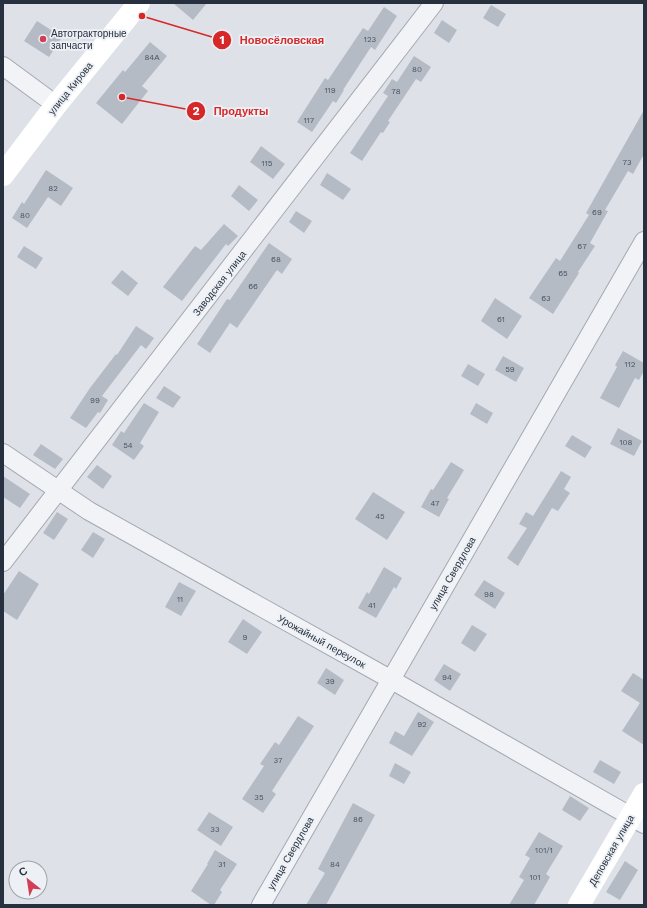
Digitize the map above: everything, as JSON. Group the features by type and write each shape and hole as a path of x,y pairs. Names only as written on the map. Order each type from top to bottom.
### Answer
{"street":[{"name":"улица Кирова","path":"3,175 56,105 139,3"},
{"name":"Заводская улица","path":"3,562 434,3"},
{"path":"3,66 56,105"},
{"name":"улица Свердлова","path":"260,905 644,241"},
{"name":"Урожайный переулок","path":"3,453 89,511 390,679 637,820"},
{"name":"Деповская улица","path":"579,905 637,820 644,794"}],"building":[{"path":"173,3 207,3 193,20"},
{"path":"491,5 506,14 498,27 483,18"},
{"path":"384,7 397,16 375,50 371,47 336,103 333,101 312,132 297,122 325,78 328,80 363,28 368,31"},
{"path":"442,20 457,30 449,43 434,33"},
{"name":"Автотракторные запчасти","path":"37,21 62,37 49,57 24,41"},
{"path":"150,42 167,56 142,86 148,91 122,124 96,103 123,70 125,72"},
{"path":"414,56 431,67 421,82 416,79 388,121 390,122 383,133 381,132 362,161 350,153 388,96 383,93 392,79 397,82"},
{"path":"644,110 644,154 633,174 628,171 605,210 608,211 590,243 595,246 553,314 529,298 556,258 560,261 589,215 586,213"},
{"path":"261,146 285,164 273,179 250,162"},
{"path":"46,170 73,188 61,206 48,197 27,228 12,218 22,202 24,204"},
{"path":"327,173 351,189 343,200 320,185"},
{"path":"239,185 258,200 249,211 231,196"},
{"path":"296,211 312,221 304,233 289,222"},
{"path":"224,224 238,236 228,246 226,244 182,301 163,287 195,246 201,250"},
{"path":"269,243 292,259 282,274 277,270 237,328 230,323 210,353 197,344 227,299 230,300"},
{"path":"24,246 43,258 36,269 17,257"},
{"path":"122,270 138,283 128,296 111,283"},
{"path":"495,298 522,316 507,339 481,321"},
{"path":"136,326 154,338 146,349 141,345 102,396 108,400 100,413 98,412 86,428 70,418 90,388 116,354 117,355"},
{"path":"623,351 644,363 644,371 639,380 635,378 619,408 600,398 617,367 615,365"},
{"path":"503,356 524,368 516,382 495,370"},
{"path":"468,364 485,374 478,386 461,376"},
{"path":"164,386 181,397 173,408 156,398"},
{"path":"144,403 159,412 140,443 144,446 134,460 112,445 121,431 124,433"},
{"path":"476,403 493,413 487,424 470,414"},
{"path":"618,428 642,441 634,456 610,444"},
{"path":"572,435 592,447 585,458 565,446"},
{"path":"41,444 63,459 55,469 33,455"},
{"path":"451,462 464,470 447,498 449,499 439,517 421,507 431,489 433,490"},
{"path":"97,465 112,476 103,489 87,477"},
{"path":"561,471 571,477 564,489 570,493 558,511 552,508 518,566 507,558 527,528 519,524 526,512 533,516"},
{"path":"3,476 30,494 20,508 3,497"},
{"path":"373,492 405,512 387,540 355,519"},
{"path":"57,512 68,519 54,540 43,533"},
{"path":"93,532 105,539 93,558 81,550"},
{"path":"384,567 402,578 396,589 394,587 376,618 358,608 367,592 369,594"},
{"path":"19,571 39,584 17,620 3,611 3,595"},
{"path":"484,580 505,593 495,609 474,595"},
{"path":"179,582 196,591 181,616 165,607"},
{"path":"243,619 262,632 247,654 228,642"},
{"path":"472,625 487,634 475,652 461,643"},
{"path":"444,664 461,674 450,691 434,680"},
{"path":"326,668 344,680 335,695 317,683"},
{"path":"633,673 644,680 644,745 622,731 640,703 621,691"},
{"path":"418,712 434,722 412,756 389,743 395,731 404,736"},
{"path":"298,716 314,726 272,791 276,794 263,813 242,799 264,766 260,764 275,742 279,745"},
{"path":"600,760 621,772 614,784 593,772"},
{"path":"395,763 411,772 404,784 389,776"},
{"path":"570,796 589,808 580,821 562,810"},
{"path":"353,803 375,815 326,905 306,905 325,873 318,869"},
{"path":"209,812 233,827 221,846 197,830"},
{"path":"539,832 563,846 546,874 550,877 534,905 509,905 524,880 519,877 530,858 525,855"},
{"path":"215,850 237,864 220,890 222,892 214,905 211,905 191,891"},
{"path":"625,861 638,870 620,900 606,892"}],"place":[{"name":"Новосёловская","path":"142,16"},
{"name":"Автотракторные запчасти","path":"43,39"},
{"name":"Продукты","path":"122,97"}]}
